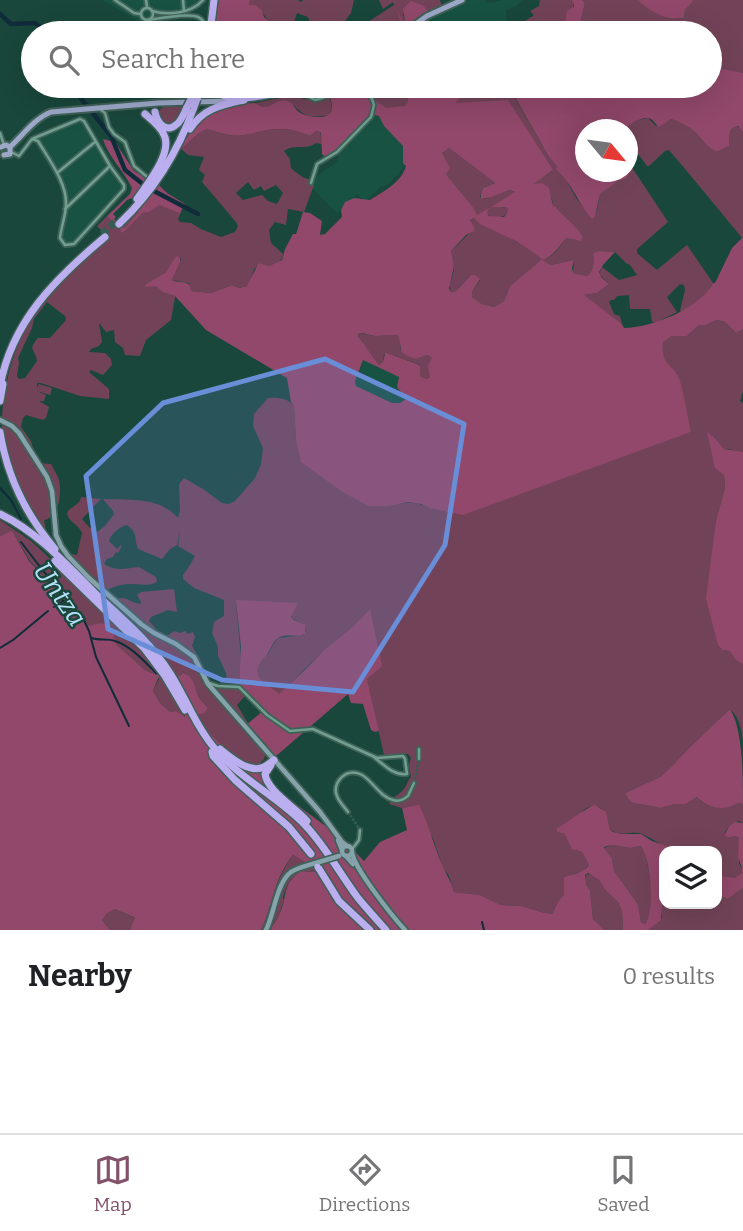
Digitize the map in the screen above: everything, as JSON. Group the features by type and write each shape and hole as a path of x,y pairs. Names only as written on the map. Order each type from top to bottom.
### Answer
{"highway":[{"path":"209,21 212,0"},
{"path":"194,98 181,131 161,168 118,223 140,202 176,154 193,123 217,106 244,100"},
{"path":"155,111 158,123 171,127 178,123 192,103"},
{"path":"161,174 185,132 192,103"},
{"path":"134,203 166,148 163,133 145,113"},
{"path":"0,369 10,342 36,299 55,276 104,235 47,290 25,322 13,346 0,386"},
{"path":"0,376 19,325"},
{"path":"0,401 13,346"},
{"path":"0,432 10,473 27,510 78,576"},
{"path":"0,516 30,533 78,576 153,651 169,672 200,728 216,750 236,770 296,817 323,845"},
{"path":"0,516 42,548 144,648 165,676 213,756 234,780 289,827 311,854"},
{"path":"185,700 209,736 228,755 252,768 273,764"},
{"path":"212,752 305,830 326,856 353,898 380,930"},
{"path":"268,753 273,764"},
{"path":"273,764 265,774 269,786 300,813 359,900 386,930"},
{"path":"318,864 339,901 370,930"}],"main road":[{"path":"420,21 462,0"},
{"path":"4,150 45,114 57,111 253,98"},
{"path":"131,105 152,116 159,106 166,103"},
{"path":"148,104 154,106 155,111"},
{"path":"145,113 144,108 148,104"}],"street":[{"path":"115,0 140,14 143,19 190,16 203,21"},
{"path":"146,0 147,7 159,13 184,12 196,8 204,0"},
{"path":"183,0 184,12"},
{"path":"140,14 147,7"},
{"path":"149,20 152,11"},
{"path":"311,183 317,164 337,152 371,117 374,105 372,98"},
{"path":"106,115 117,107"},
{"path":"90,109 103,110 109,127 128,146 134,166 146,176"},
{"path":"0,133 4,150 19,156 32,139 78,120 84,121 124,185 123,191 74,244 65,245 60,238 66,205 65,191 38,141 32,139"},
{"path":"57,173 95,142"},
{"path":"65,209 110,166"},
{"path":"0,420 12,426 23,438 50,483 54,528 64,551 89,578 141,624 197,660 205,680 268,753"},
{"path":"205,680 214,686 239,687 267,715 290,731 313,729 374,757 392,772 407,774 403,756 374,757"},
{"path":"419,750 419,759"},
{"path":"273,764 325,818 346,852 405,930"},
{"path":"348,812 336,794 337,784 344,775 362,775 393,801 408,796 414,783"},
{"path":"266,930 284,880 293,871 346,852 359,841 360,830"},
{"path":"311,854 318,864"},
{"path":"308,865 311,854"}],"highlighted area":[{"path":"325,359 464,424 445,545 353,692 222,680 108,629 86,476 163,403"}],"shaded area":[{"path":"102,0 202,0 198,5 187,8 186,17 138,21"},
{"path":"217,0 250,0 249,5 256,5 269,21 214,21"},
{"path":"250,0 354,0 351,13 345,21 310,21 308,17 297,13 294,21 269,21 256,5 249,5"},
{"path":"379,0 440,0 442,8 429,14 416,3 403,14 405,21 370,21 394,5 393,2 383,9"},
{"path":"470,0 485,0 486,3 522,0 506,10 507,21 422,21"},
{"path":"540,0 573,2 566,21 525,21 533,16 530,11 539,6"},
{"path":"571,0 582,0 585,3 581,21 565,21 567,11 574,7"},
{"path":"582,0 638,0 656,13 679,19 684,18 685,10 694,0 743,0 743,73 722,68 722,21 581,21 585,3"},
{"path":"638,0 694,0 685,10 684,18 678,19 659,15"},
{"path":"411,1 424,6 429,14 419,21 405,21 403,9"},
{"path":"722,68 743,73 743,132 738,126 732,129 729,146 717,152 690,128 671,119 659,127 648,118 638,120 575,119 575,182 616,182 600,194 593,219 556,169 558,167 549,157 516,98 722,98"},
{"path":"280,98 330,98 332,108 329,115 306,115 288,101 268,107 255,103"},
{"path":"330,98 371,98 386,108 405,106 408,98 460,98 455,103 508,100 553,170 533,184 542,183 549,188 553,206 583,237 581,241 566,238 553,254 542,260 551,265 574,260 573,273 587,276 592,269 593,253 615,252 599,272 609,284 597,293 584,295 624,328 661,320 698,301 715,283 732,248 743,237 743,329 736,333 725,322 717,320 699,325 687,336 672,336 663,342 664,357 680,381 691,432 463,515 408,502 390,506 369,506 344,493 301,462 296,440 294,406 287,378 206,330 175,296 162,292 156,286 145,287 166,272 177,256 180,262 172,280 187,283 191,291 211,293 232,285 239,288 247,286 258,264 269,266 282,260 293,234 296,234 303,212 322,221 320,235 325,234 342,217 341,210 345,202 354,198 370,200 396,182 406,166 403,163 403,146 384,126 379,116 375,115 342,150 324,156 319,131 310,136 285,129 236,136 207,129 181,149 200,119 229,104 255,103 265,107 287,101 302,114 315,117 328,115 331,111","holes":["449,148 495,183 483,188 481,199 510,190 515,192 491,207 508,208 504,217 489,216 489,208 477,215 446,174 450,168 442,153","474,218 542,259 510,286 504,301 494,307 482,304 472,297 480,279 475,275 471,275 456,291 449,289 454,266 451,251 466,235 474,231 470,220","362,333 375,336 398,335 401,350 405,354 416,359 427,355 432,358 428,366 430,377 427,379 420,376 420,366 417,364 387,353 379,365 358,336","363,360 399,377 397,387 406,399 400,403 392,403 356,386 355,381"]},
{"path":"371,98 408,98 405,106 388,109"},
{"path":"460,98 515,98 549,157 559,167 557,169 593,219 600,194 616,182 638,182 638,177 668,222 637,249 637,253 657,270 687,245 713,283 707,292 681,312 685,290 684,285 680,284 667,297 677,312 657,322 652,322 650,309 630,309 629,295 617,296 609,302 614,314 620,316 622,324 583,295 597,293 609,284 599,274 602,267 619,280 637,275 615,252 599,251 593,253 592,269 587,276 573,273 574,260 551,265 541,260 510,286 504,301 494,307 482,304 472,297 472,292 480,280 470,276 455,292 451,291 454,269 451,251 475,228 470,220 475,218 542,259 553,254 566,238 576,240 583,237 556,207 553,207 552,198 531,184 552,171 454,103"},
{"path":"185,105 179,119 172,125 162,124 158,112 160,109"},
{"path":"373,114 378,115 404,146 404,167 388,185 380,187 365,202 357,194 337,213 312,188 317,176 337,162 339,153 364,128"},
{"path":"78,118 84,119 126,188 78,245 69,249 60,244 58,237 63,207 61,190 33,141 33,136"},
{"path":"648,118 656,126 671,119 684,124 717,152 729,146 731,130 736,126 740,128 743,132 742,238 669,150 647,166 638,154 638,120"},
{"path":"207,129 240,136 285,129 310,136 320,131 322,144 284,151 290,159 291,168 304,178 313,179 314,185 304,212 288,209 286,225 275,222 269,230 271,243 283,257 269,266 260,263 254,269 247,286 239,288 232,285 211,293 191,291 189,283 172,280 181,259 176,257 166,272 146,284 156,286 175,298 171,320 146,340 140,356 125,355 123,348 115,342 114,330 106,332 99,323 102,342 89,352 105,353 111,359 112,365 103,375 91,370 89,372 109,389 109,399 80,396 37,383 37,388 39,384 52,388 50,395 37,391 46,395 44,401 39,401 49,407 46,418 43,420 26,415 21,427 31,441 40,463 51,464 59,480 60,492 56,510 44,520 47,536 8,461 2,435 4,395 21,337 40,302 52,287 107,236 97,226 107,216 118,227 140,204 171,205 181,212 178,219 180,222 191,223 221,237 235,232 238,226 236,222 202,182 205,175 199,170 204,157 188,155 181,149","holes":["248,182 254,190 261,186 264,191 276,185 283,193 277,204 262,195 243,200 236,193","47,302 65,316 66,320 50,338 38,338 32,348 37,361 25,378 19,379 18,358 34,319"]},
{"path":"103,139 115,142 134,171 148,179 134,197 113,214 120,226 125,228 168,171 159,185 185,204 180,213 159,205 142,213 123,233 107,216 130,194 132,188"},
{"path":"449,148 495,183 483,188 480,197 484,199 510,190 516,193 494,206 508,208 504,216 493,217 487,214 487,210 477,216 473,207 446,174 442,153"},
{"path":"717,320 725,322 736,333 743,329 743,391 740,401 743,403 743,452 742,454 724,449 716,439 725,488 716,520 712,558 723,650 730,651 743,664 743,741 738,720 730,709 660,777 625,793 633,803 661,808 686,804 697,797 716,807 743,804 743,823 739,821 729,826 725,833 729,838 739,838 739,863 743,871 737,878 722,877 722,846 663,846 639,833 617,833 610,829 603,810 591,806 556,830 565,834 575,850 582,852 589,865 583,871 564,877 564,895 552,914 521,906 501,905 480,895 454,892 433,838 411,807 402,808 389,804 411,777 411,758 408,754 384,755 367,679 369,610 279,695 259,677 258,667 278,638 304,635 306,626 292,618 292,613 236,601 241,659 239,684 246,695 237,705 266,753 260,763 250,762 223,747 202,723 197,715 207,706 190,677 183,673 175,679 185,719 176,711 170,712 160,703 153,691 159,679 157,675 145,670 117,645 105,624 86,626 77,606 63,597 30,561 13,532 0,535 0,520 31,541 137,629 110,601 123,598 140,604 137,595 141,592 174,589 177,612 168,610 151,617 149,621 164,638 174,631 185,631 188,634 193,632 195,637 192,646 209,683 233,687 238,685 227,680 212,633 214,622 224,616 224,600 194,588 183,579 195,556 178,546 180,529 177,545 162,559 138,549 134,533 127,525 119,529 109,541 117,549 122,546 118,553 104,564 117,569 139,567 156,577 157,582 149,585 126,584 98,590 61,552 77,555 82,533 67,514 81,497 101,499 82,519 97,532 114,514 103,499 154,503 171,511 178,518 179,484 184,478 222,503 235,501 255,478 261,464 263,448 253,426 254,414 268,398 275,398 286,400 294,406 296,440 390,506 410,503 430,508 691,432 685,407 662,355 663,342 672,336 687,336 699,325"},
{"path":"360,333 400,336 400,349 416,359 427,355 432,358 430,377 427,379 420,376 418,364 387,353 379,365 360,339"},
{"path":"363,360 400,377 406,399 400,403 392,403 356,386 355,381"},
{"path":"707,432 724,449 743,452 743,664 736,660 730,651 723,650 718,645 706,599 716,520 725,488 724,475 715,468"},
{"path":"13,532 29,561 63,597 77,606 86,626 101,623 108,625 117,645 145,670 159,676 153,691 160,703 170,712 176,711 185,717 175,679 183,673 191,678 200,699 208,708 197,715 208,731 233,754 252,763 261,763 269,784 343,839 364,861 380,842 407,830 402,808 419,805 454,892 480,895 501,905 521,906 552,914 564,895 564,877 581,872 589,865 582,852 572,849 565,834 557,832 556,829 595,805 606,812 613,832 641,834 665,846 659,846 661,920 648,930 623,930 622,911 618,902 599,880 588,873 585,875 590,890 593,919 604,930 270,930 282,909 290,881 301,871 316,872 313,867 293,855 282,872 261,930 130,930 135,918 115,909 107,913 102,920 110,930 0,930 0,535","holes":["612,845 630,848 641,846 647,861 651,897 645,924 641,922 638,904 614,871 612,858 604,848"]},
{"path":"236,600 298,603 291,617 306,625 305,634 278,638 258,669 260,678 279,694 370,609 382,666 367,679 379,731 371,730 363,704 351,703 348,694 275,757 266,753 245,726 264,710 239,686 241,647"},
{"path":"730,709 740,741 743,804 716,808 697,797 686,804 661,808 633,803 628,799 625,793 660,777"},
{"path":"735,822 743,823 743,888 728,899 722,897 722,877 735,878 742,873 738,857 739,838 728,838 725,835 729,826"},
{"path":"612,845 644,848 652,898 645,924 641,922 638,904 614,871 612,858 604,848"},
{"path":"293,855 313,867 316,872 302,871 292,879 286,889 279,915 270,930 261,930 278,883"},
{"path":"590,874 599,880 618,902 622,911 623,930 604,930 593,918 590,890 585,882 586,875"},
{"path":"743,888 743,930 648,930 662,918 661,909 722,909 722,897 728,899"},
{"path":"115,909 136,919 130,930 110,930 102,920 106,913"}],"waterway":[{"path":"0,14 11,24 21,24"},
{"path":"81,98 111,136 125,170 144,185"},
{"path":"152,190 198,214"},
{"name":"Untza","path":"0,488 11,500 21,519"},
{"name":"Untza","path":"21,542 53,580 63,601 82,616 96,657 129,726"},
{"path":"54,607 62,602"},
{"path":"0,648 48,611"},
{"path":"92,638 121,643 156,673"},
{"path":"482,922 484,930"}],"tunnel":[{"path":"102,234 116,221"},
{"path":"414,783 419,759"},
{"path":"348,812 360,830"}]}
